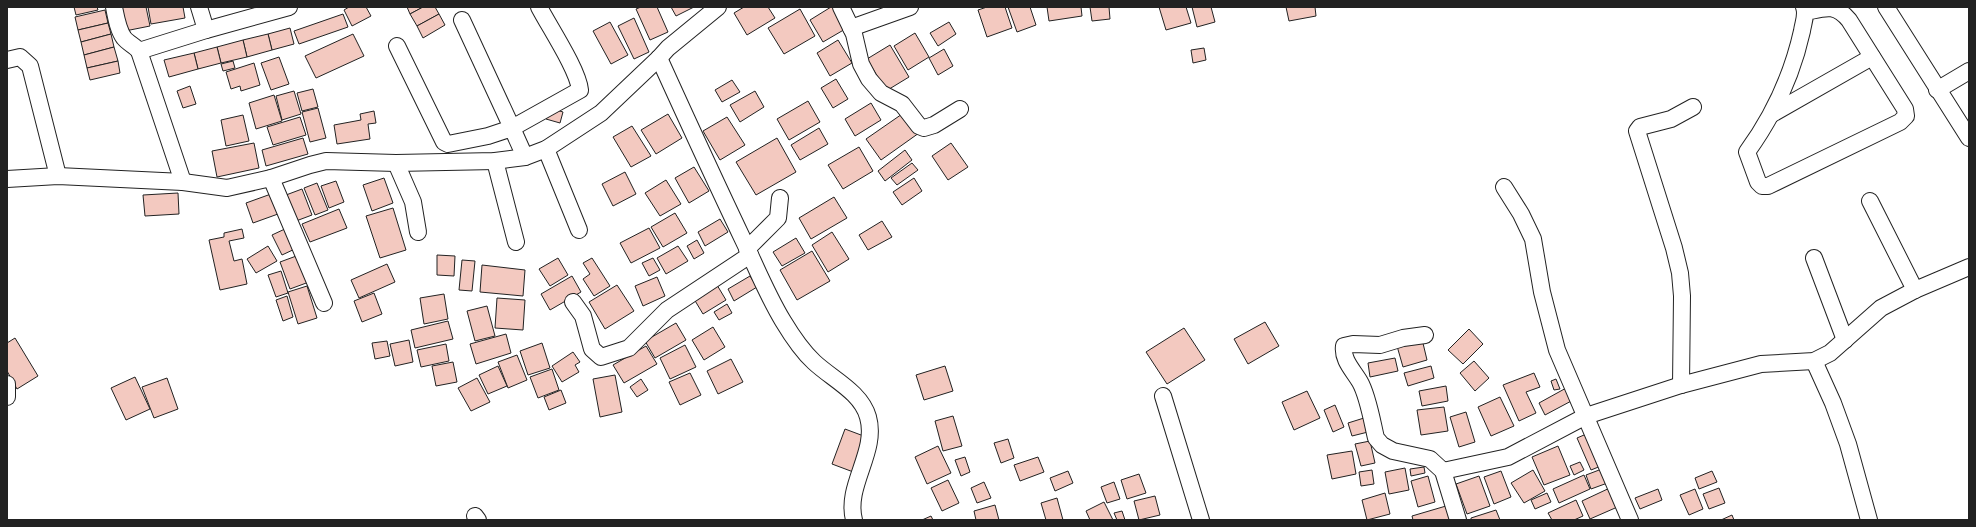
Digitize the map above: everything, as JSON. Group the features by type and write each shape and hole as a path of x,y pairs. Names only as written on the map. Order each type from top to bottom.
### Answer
{"street":[{"path":"114,7 121,33 139,51 183,182"},
{"path":"199,7 206,30"},
{"path":"139,51 206,30 289,7"},
{"path":"397,46 444,142 448,144 488,136 512,128 580,90 580,83 539,7"},
{"path":"7,179 58,176 183,182 227,188 271,178 326,161 396,163 496,161 525,157 546,149 601,113 668,48 718,7"},
{"path":"842,7 851,28 861,64 869,79 881,92 902,104 919,126 929,127 960,109"},
{"path":"851,28 910,7"},
{"path":"1827,7 1842,11 1906,109 1906,116 1900,122 1768,186 1762,186 1758,182 1747,152 1757,139 1772,114 1789,78 1805,9 1827,7"},
{"path":"1891,9 1937,90 1969,138"},
{"path":"462,20 525,157"},
{"path":"7,60 20,57 30,66 58,176"},
{"path":"1772,114 1872,57"},
{"path":"659,58 748,252 782,320 796,342 812,361 855,395 862,404 868,416 870,430 869,443 852,502 854,520"},
{"path":"1937,90 1969,71"},
{"path":"1681,385 1682,296 1680,273 1674,248 1637,131 1640,127 1679,116 1693,107"},
{"path":"546,149 579,230"},
{"path":"496,161 516,242"},
{"path":"396,163 413,202 418,232"},
{"path":"271,178 324,304"},
{"path":"1504,188 1521,214 1533,239 1542,292 1552,332 1630,520"},
{"path":"574,302 583,316 592,349 601,357 629,348 667,310 748,252 778,218 780,198"},
{"path":"1870,201 1915,290"},
{"path":"1814,258 1845,340"},
{"path":"1443,471 1508,457 1586,416 1681,385 1761,364 1814,361 1830,353 1881,308 1915,290 1969,267"},
{"path":"1425,335 1403,338 1380,346 1353,344 1344,346 1343,352 1346,360 1361,383 1376,438 1393,451 1430,459 1443,471 1458,520"},
{"path":"1814,361 1833,403 1848,444 1869,520"},
{"path":"7,384 7,397"},
{"path":"1163,396 1200,520"}],"building":[{"path":"74,7 97,7 98,10 76,15"},
{"path":"120,7 146,7 150,26 125,31"},
{"path":"148,7 183,7 185,18 151,24"},
{"path":"349,7 366,7 371,16 352,26 344,10"},
{"path":"407,7 423,7 410,14"},
{"path":"423,7 435,7 439,14 417,26 410,14"},
{"path":"641,7 657,7 668,32 650,40 636,9"},
{"path":"671,7 694,7 676,16"},
{"path":"744,7 768,7 775,18 747,35 734,13"},
{"path":"831,7 834,7 847,28 823,42 810,20"},
{"path":"987,7 1005,7 1012,28 987,37 978,10"},
{"path":"1008,7 1030,7 1036,25 1017,32"},
{"path":"1047,7 1081,7 1082,16 1049,21"},
{"path":"1090,7 1109,7 1110,19 1092,21"},
{"path":"1159,7 1186,7 1191,23 1166,30"},
{"path":"1192,7 1211,7 1215,22 1197,27"},
{"path":"1286,7 1315,7 1316,16 1289,21"},
{"path":"800,9 815,36 784,54 768,28"},
{"path":"105,10 108,23 78,30 75,17"},
{"path":"343,14 348,27 299,44 294,31"},
{"path":"439,14 445,25 423,38 417,26"},
{"path":"634,18 649,52 634,59 618,26"},
{"path":"610,22 628,55 611,64 593,31"},
{"path":"949,22 956,34 938,46 930,33"},
{"path":"108,23 111,34 81,42 78,30"},
{"path":"290,28 294,44 272,50 268,34"},
{"path":"915,33 929,57 908,70 894,46"},
{"path":"111,34 114,47 84,55 81,42"},
{"path":"268,34 272,50 247,57 243,40"},
{"path":"353,34 364,56 316,78 305,56"},
{"path":"243,40 247,57 221,63 217,47"},
{"path":"838,40 852,63 830,76 817,53"},
{"path":"890,45 909,77 886,91 867,59"},
{"path":"114,47 118,61 87,68 84,55"},
{"path":"217,47 221,63 198,69 194,53"},
{"path":"1204,48 1206,60 1193,63 1191,50"},
{"path":"944,49 953,66 938,75 929,58"},
{"path":"194,53 198,69 169,77 164,60"},
{"path":"279,57 289,84 271,90 261,63"},
{"path":"118,61 120,73 90,80 87,68"},
{"path":"233,61 235,68 223,71 221,64"},
{"path":"254,63 260,85 241,91 240,86 231,89 226,72"},
{"path":"836,79 848,99 833,108 821,88"},
{"path":"732,80 740,92 722,102 715,90"},
{"path":"190,86 196,104 183,108 177,91"},
{"path":"313,89 318,107 302,111 297,93"},
{"path":"294,91 301,114 282,120 276,96"},
{"path":"755,91 764,107 740,122 730,105"},
{"path":"274,95 282,121 256,129 249,103"},
{"path":"808,101 820,122 789,140 777,119"},
{"path":"871,103 881,120 855,136 845,119"},
{"path":"318,108 326,138 310,142 302,112"},
{"path":"550,108 563,112 560,123 546,119"},
{"path":"374,111 376,123 368,124 370,139 337,144 334,125 361,120 360,114"},
{"path":"905,112 919,133 881,160 866,139"},
{"path":"668,114 682,138 656,154 641,130"},
{"path":"243,115 249,141 226,146 221,120"},
{"path":"300,117 306,135 273,145 267,127"},
{"path":"727,117 745,145 720,160 703,131"},
{"path":"632,126 651,156 631,167 613,137"},
{"path":"819,128 828,144 800,160 791,145"},
{"path":"303,138 308,154 266,166 262,150"},
{"path":"777,138 796,172 756,195 736,162"},
{"path":"254,143 259,168 217,177 212,151"},
{"path":"951,143 968,167 948,180 932,156"},
{"path":"859,147 873,171 843,189 828,165"},
{"path":"905,150 912,160 885,181 878,171"},
{"path":"912,163 918,170 897,185 891,178"},
{"path":"694,167 709,191 689,203 675,178"},
{"path":"625,172 636,194 613,206 602,184"},
{"path":"384,178 393,203 372,211 363,185"},
{"path":"914,178 922,191 902,205 893,192"},
{"path":"666,180 681,204 660,216 645,193"},
{"path":"336,181 344,202 329,208 321,186"},
{"path":"317,183 328,210 315,215 304,188"},
{"path":"302,189 312,215 296,221 286,195"},
{"path":"178,193 179,214 145,216 143,195"},
{"path":"271,194 278,214 253,223 246,203"},
{"path":"834,197 847,218 811,239 799,218"},
{"path":"393,208 406,250 380,258 366,216"},
{"path":"339,209 347,228 310,242 302,224"},
{"path":"675,213 687,233 663,247 651,227"},
{"path":"720,219 728,232 705,246 698,232"},
{"path":"882,221 892,237 868,250 859,235"},
{"path":"287,228 297,248 282,255 272,235"},
{"path":"649,228 660,248 631,263 620,243"},
{"path":"242,229 244,238 229,241 234,261 242,259 247,284 220,290 209,240 224,237 224,233"},
{"path":"832,232 849,259 828,272 812,245"},
{"path":"796,238 805,253 782,266 773,252"},
{"path":"697,240 704,253 694,259 687,246"},
{"path":"268,246 277,261 256,273 247,259"},
{"path":"678,246 688,261 666,274 657,258"},
{"path":"812,251 830,281 797,300 780,270"},
{"path":"299,255 309,282 290,289 280,262"},
{"path":"437,255 455,256 454,276 437,275"},
{"path":"558,258 568,275 550,286 539,269"},
{"path":"592,258 610,286 594,296 583,279 590,274 583,263"},
{"path":"653,258 660,270 649,276 642,263"},
{"path":"462,260 475,261 472,291 459,290"},
{"path":"387,264 395,282 359,298 351,280"},
{"path":"482,265 525,270 523,296 480,292"},
{"path":"281,271 288,293 276,297 268,275"},
{"path":"572,276 581,292 550,310 541,294"},
{"path":"750,276 757,287 734,301 728,289"},
{"path":"657,277 665,296 643,306 635,286"},
{"path":"617,285 634,311 605,329 589,302"},
{"path":"717,285 726,300 703,314 694,299"},
{"path":"307,286 317,318 298,324 288,292"},
{"path":"374,293 382,314 362,322 354,301"},
{"path":"444,294 448,319 424,324 420,298"},
{"path":"287,296 293,317 283,321 276,300"},
{"path":"497,298 525,300 523,330 495,328"},
{"path":"727,304 732,313 719,320 714,312"},
{"path":"487,306 495,336 475,341 467,311"},
{"path":"448,321 453,339 415,348 411,330"},
{"path":"1265,322 1279,346 1248,364 1234,339"},
{"path":"676,323 686,340 655,358 645,341"},
{"path":"713,327 725,347 704,360 692,340"},
{"path":"1184,328 1205,360 1167,384 1146,352"},
{"path":"1469,329 1483,344 1463,364 1448,350"},
{"path":"506,334 511,353 476,364 470,344"},
{"path":"15,338 38,376 17,389 7,371 7,343"},
{"path":"1422,339 1427,360 1403,367 1397,346"},
{"path":"409,340 413,362 395,366 390,344"},
{"path":"387,341 390,356 375,359 372,343"},
{"path":"542,343 550,368 528,375 520,351"},
{"path":"446,344 449,361 421,367 417,350"},
{"path":"685,345 696,367 670,379 660,358"},
{"path":"646,346 657,364 624,383 613,365"},
{"path":"573,352 580,362 575,365 579,372 562,382 552,366"},
{"path":"517,355 527,380 508,388 498,362"},
{"path":"1395,358 1398,371 1370,377 1368,363"},
{"path":"731,359 743,382 718,394 707,371"},
{"path":"1474,361 1489,378 1475,391 1460,373"},
{"path":"453,362 457,382 436,386 432,366"},
{"path":"498,366 507,386 488,394 479,375"},
{"path":"945,366 953,391 924,400 916,375"},
{"path":"1431,366 1434,378 1408,386 1404,373"},
{"path":"552,369 559,390 538,398 530,377"},
{"path":"690,373 701,395 680,405 669,382"},
{"path":"1534,373 1540,387 1526,392 1536,413 1519,421 1503,385"},
{"path":"615,375 622,412 600,417 593,379"},
{"path":"135,377 150,409 126,420 111,388"},
{"path":"167,378 178,409 154,418 142,387"},
{"path":"477,378 490,402 471,411 458,388"},
{"path":"641,379 648,390 637,397 630,387"},
{"path":"1556,379 1560,389 1554,390 1551,381"},
{"path":"1446,386 1448,401 1422,406 1419,391"},
{"path":"1568,387 1575,399 1545,415 1539,403"},
{"path":"561,390 566,403 549,410 544,397"},
{"path":"1307,391 1320,418 1294,430 1282,402"},
{"path":"1500,397 1514,426 1491,436 1478,407"},
{"path":"1335,405 1344,427 1333,432 1324,410"},
{"path":"1444,407 1448,431 1421,435 1417,410"},
{"path":"1466,412 1475,442 1459,447 1450,417"},
{"path":"953,416 962,446 943,451 935,421"},
{"path":"1364,418 1368,432 1352,436 1348,423"},
{"path":"845,429 869,438 856,473 832,464"},
{"path":"1591,432 1606,464 1591,470 1577,438"},
{"path":"1008,439 1014,458 1001,463 994,443"},
{"path":"1370,441 1375,463 1361,466 1355,444"},
{"path":"938,446 951,473 927,484 915,457"},
{"path":"1558,446 1570,475 1544,485 1532,457"},
{"path":"1352,451 1356,474 1332,479 1327,455"},
{"path":"965,457 970,472 961,476 955,460"},
{"path":"1038,457 1044,472 1020,481 1014,465"},
{"path":"1580,462 1584,470 1574,475 1570,466"},
{"path":"1424,467 1425,473 1411,476 1410,469"},
{"path":"1607,467 1613,481 1591,489 1586,475"},
{"path":"1405,468 1409,490 1389,494 1385,472"},
{"path":"1372,470 1374,484 1361,486 1359,472"},
{"path":"1533,470 1545,491 1524,503 1511,483"},
{"path":"1068,471 1073,483 1055,491 1050,478"},
{"path":"1501,471 1511,497 1494,504 1484,477"},
{"path":"1712,471 1717,482 1699,489 1695,478"},
{"path":"1139,474 1146,493 1127,499 1121,480"},
{"path":"1584,475 1590,489 1559,503 1553,489"},
{"path":"1428,476 1435,502 1418,507 1411,481"},
{"path":"1479,476 1490,506 1467,514 1456,484"},
{"path":"948,480 959,503 942,511 931,488"},
{"path":"984,482 991,498 977,503 971,488"},
{"path":"1114,482 1120,499 1107,503 1101,487"},
{"path":"1614,486 1622,505 1590,519 1582,501"},
{"path":"1719,488 1725,503 1709,509 1703,494"},
{"path":"1658,489 1662,500 1640,509 1635,498"},
{"path":"1695,489 1703,509 1689,515 1680,495"},
{"path":"1385,493 1390,514 1367,520 1362,500"},
{"path":"1547,493 1551,502 1535,509 1531,500"},
{"path":"1155,496 1160,515 1139,520 1134,501"},
{"path":"1057,498 1063,520 1046,520 1041,503"},
{"path":"1576,500 1583,516 1574,520 1552,520 1548,513"},
{"path":"1104,502 1113,520 1090,520 1086,511"},
{"path":"995,505 999,520 976,520 974,511"},
{"path":"1446,506 1450,520 1413,520 1412,516"},
{"path":"1496,510 1500,520 1471,520 1471,518"},
{"path":"1122,511 1125,520 1117,520 1114,513"},
{"path":"1732,515 1734,520 1721,520"},
{"path":"931,516 933,520 922,520"}]}
